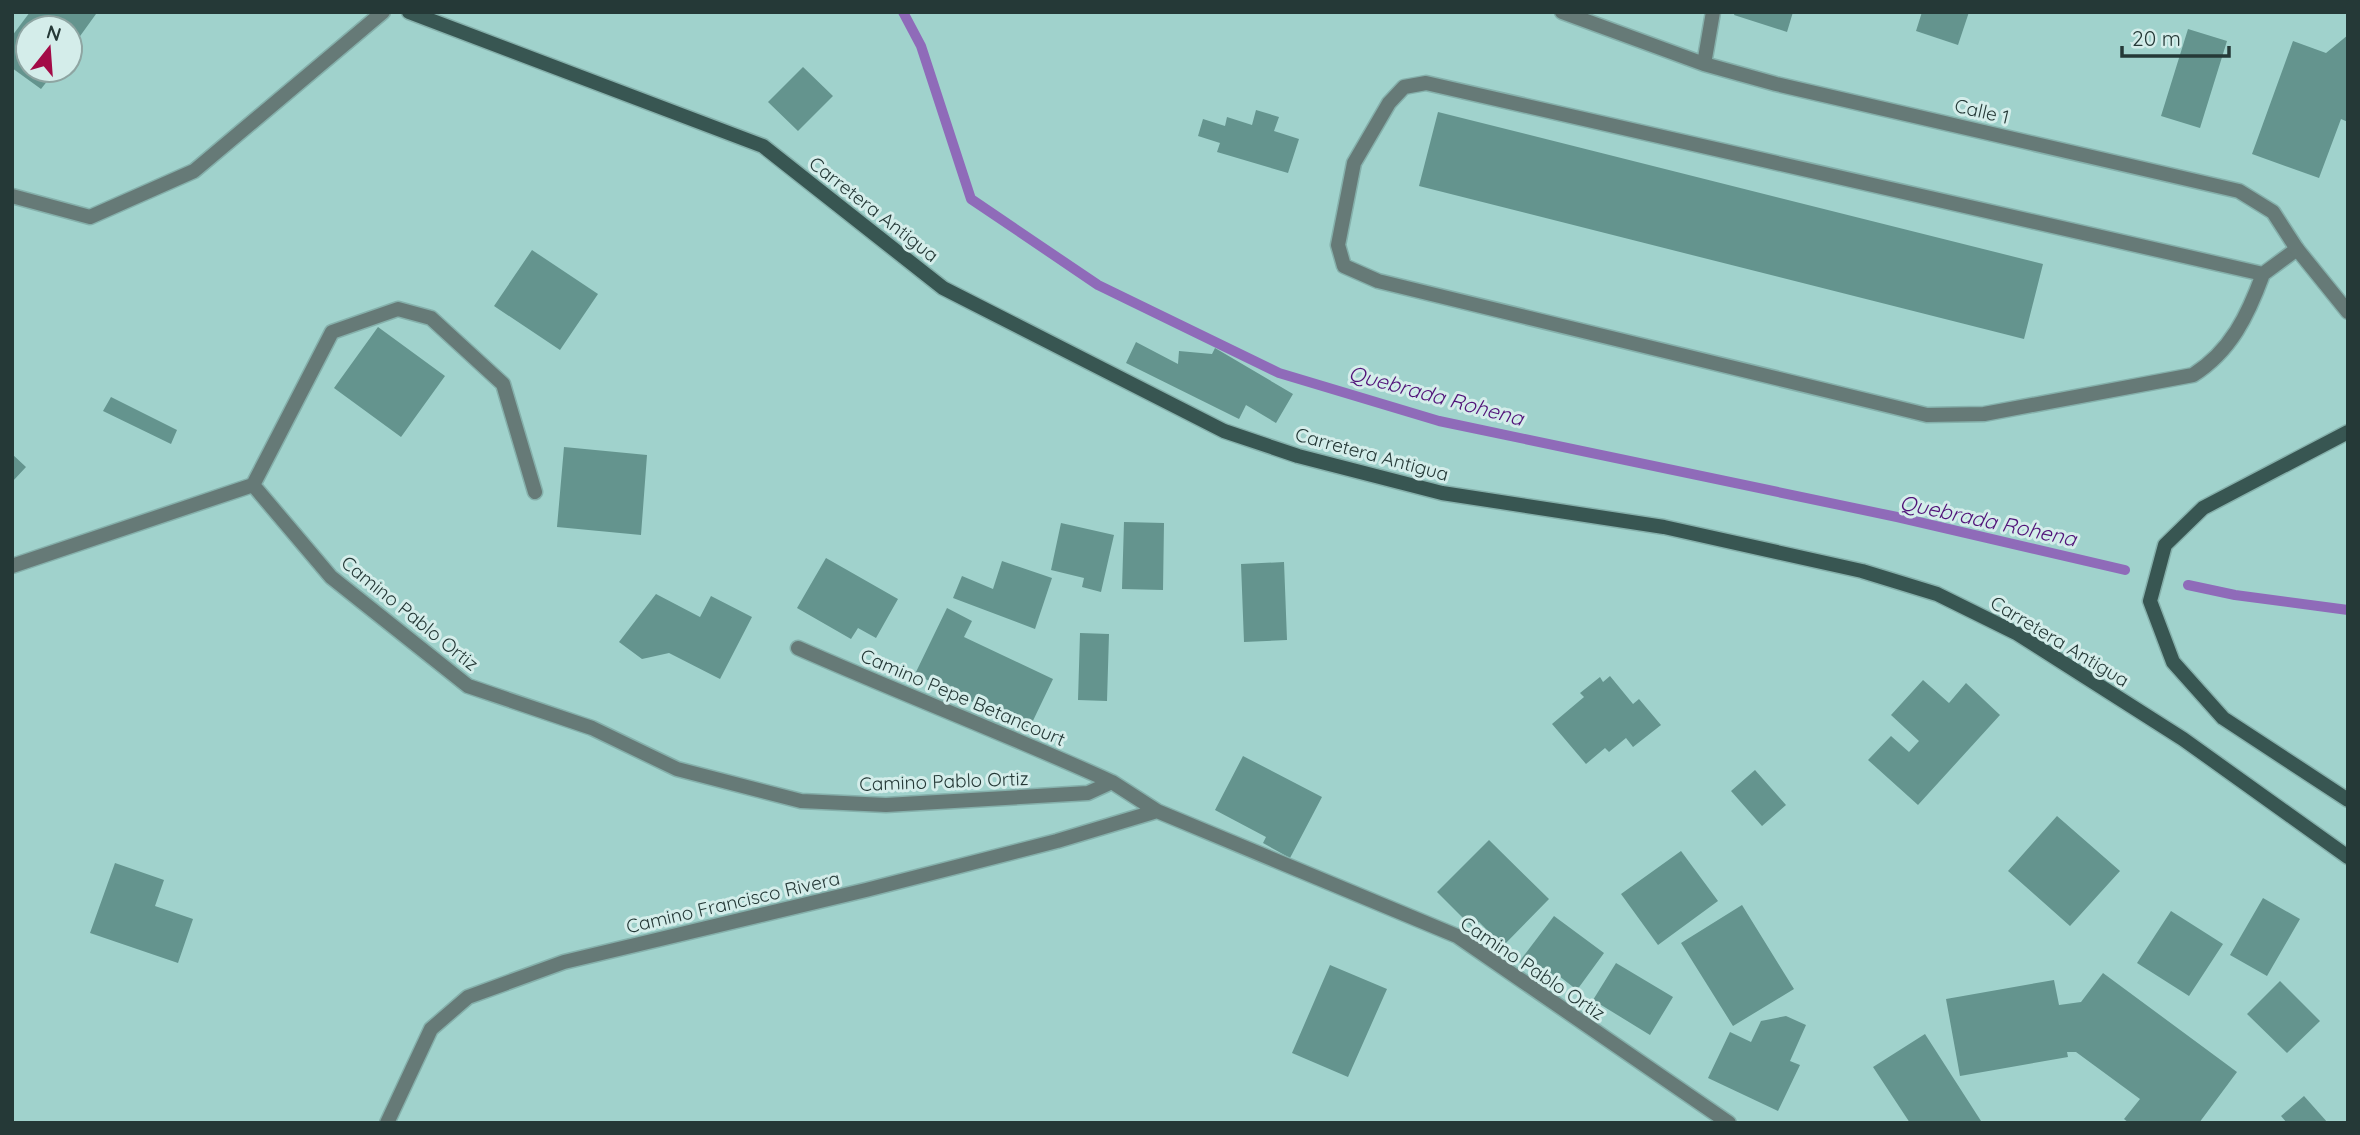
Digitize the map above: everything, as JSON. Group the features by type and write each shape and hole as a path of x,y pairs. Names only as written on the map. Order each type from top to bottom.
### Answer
{"street":[{"path":"12,196 90,217 194,171 383,12"},
{"name":"Carretera Antigua","path":"409,12 763,146 943,288 1224,431 1298,456 1442,493 1664,527 1862,571 1937,594 2018,634 2171,731 2348,857"},
{"name":"Calle 1","path":"1562,12 1704,64 1776,85 2239,191 2273,212 2297,249 2348,312"},
{"path":"1704,64 1713,12"},
{"path":"2263,274 1426,83 1404,86 1389,103 1354,163 1338,245 1344,266 1378,281 1927,415 1984,414 2193,375 2215,362 2237,334 2263,274 2297,249"},
{"path":"12,566 253,485 332,332 398,309 431,318 503,384 535,492"},
{"path":"2348,432 2203,508 2165,545 2150,601 2172,662 2223,718 2348,800"},
{"name":"Camino Pablo Ortiz","path":"253,485 331,577 468,686 592,728 677,769 801,801 886,805 1088,793 1112,782 1157,811 1457,936 1729,1123"},
{"name":"Camino Pepe Betancourt","path":"798,648 925,704 1028,743 1112,782"},
{"name":"Camino Francisco Rivera","path":"387,1123 431,1029 468,997 565,962 866,891 1057,841 1157,811"}],"building":[{"path":"30,12 96,14 84,31 84,14 28,14"},
{"path":"1735,12 1793,12 1787,32 1734,15"},
{"path":"1922,12 1969,12 1958,45 1916,31"},
{"path":"2188,29 2227,41 2200,128 2161,116"},
{"path":"14,33 14,69 12,68"},
{"path":"2348,35 2348,122 2341,119 2319,178 2252,154 2293,41 2326,53"},
{"path":"803,67 833,96 798,131 768,102"},
{"path":"1256,110 1279,117 1274,131 1299,139 1288,173 1217,152 1220,143 1198,136 1203,119 1225,126 1227,117 1252,125"},
{"path":"1438,112 2043,264 2024,339 1419,186"},
{"path":"532,250 598,294 560,350 494,306"},
{"path":"378,327 445,376 401,437 334,388"},
{"path":"1136,342 1178,364 1179,351 1212,354 1215,348 1293,394 1276,423 1246,405 1239,419 1126,363"},
{"path":"111,397 177,430 171,444 103,411"},
{"path":"564,447 647,455 641,535 557,527"},
{"path":"12,454 26,467 12,482"},
{"path":"1124,522 1164,523 1163,590 1122,589"},
{"path":"1061,523 1114,535 1101,592 1082,587 1084,578 1051,570"},
{"path":"826,558 898,599 876,638 858,628 851,639 797,608"},
{"path":"1002,561 1052,578 1035,629 953,598 962,576 993,589"},
{"path":"1284,562 1287,640 1244,642 1241,564"},
{"path":"656,594 700,617 711,596 752,617 720,679 669,653 642,659 619,642"},
{"path":"947,608 972,621 964,637 1053,679 1029,729 915,674"},
{"path":"1080,633 1109,634 1107,701 1078,700"},
{"path":"1610,676 1633,704 1639,699 1661,725 1633,747 1626,738 1609,752 1605,748 1586,764 1552,724 1584,697 1580,693 1600,677 1603,682"},
{"path":"1923,680 1949,703 1966,683 2000,715 1918,805 1868,760 1891,736 1909,752 1919,741 1891,715"},
{"path":"1243,756 1322,797 1290,858 1263,843 1266,837 1215,810"},
{"path":"1755,770 1786,805 1762,826 1731,791"},
{"path":"2057,816 2120,871 2070,926 2008,871"},
{"path":"1489,840 1549,899 1503,946 1479,922 1473,928 1437,892"},
{"path":"1681,851 1718,901 1658,945 1621,894"},
{"path":"115,863 164,880 155,906 193,919 178,963 90,933"},
{"path":"2263,898 2300,919 2267,976 2230,955"},
{"path":"1742,905 1794,989 1733,1026 1681,943"},
{"path":"2171,911 2223,944 2189,996 2137,963"},
{"path":"1554,916 1604,953 1577,990 1559,976 1552,987 1519,962"},
{"path":"1616,963 1673,997 1650,1035 1593,1000"},
{"path":"1330,965 1387,989 1348,1077 1292,1053"},
{"path":"2103,973 2237,1072 2199,1123 2129,1123 2124,1119 2140,1099 2076,1052 2067,1052 2068,1057 1960,1076 1946,999 2054,980 2059,1005 2081,1002"},
{"path":"2280,981 2320,1021 2287,1053 2247,1014"},
{"path":"1786,1016 1806,1025 1790,1061 1800,1065 1778,1111 1708,1078 1730,1032 1751,1042 1761,1021"},
{"path":"1925,1034 1981,1121 1978,1123 1910,1123 1873,1067"},
{"path":"2304,1096 2328,1123 2287,1123 2281,1116"}],"waterway":[{"name":"Quebrada Rohena","path":"903,12 921,46 971,199 1098,285 1279,373 1439,421 1897,517 2125,570"},
{"name":"Quebrada Rohena","path":"2188,585 2235,595 2348,610"}]}
